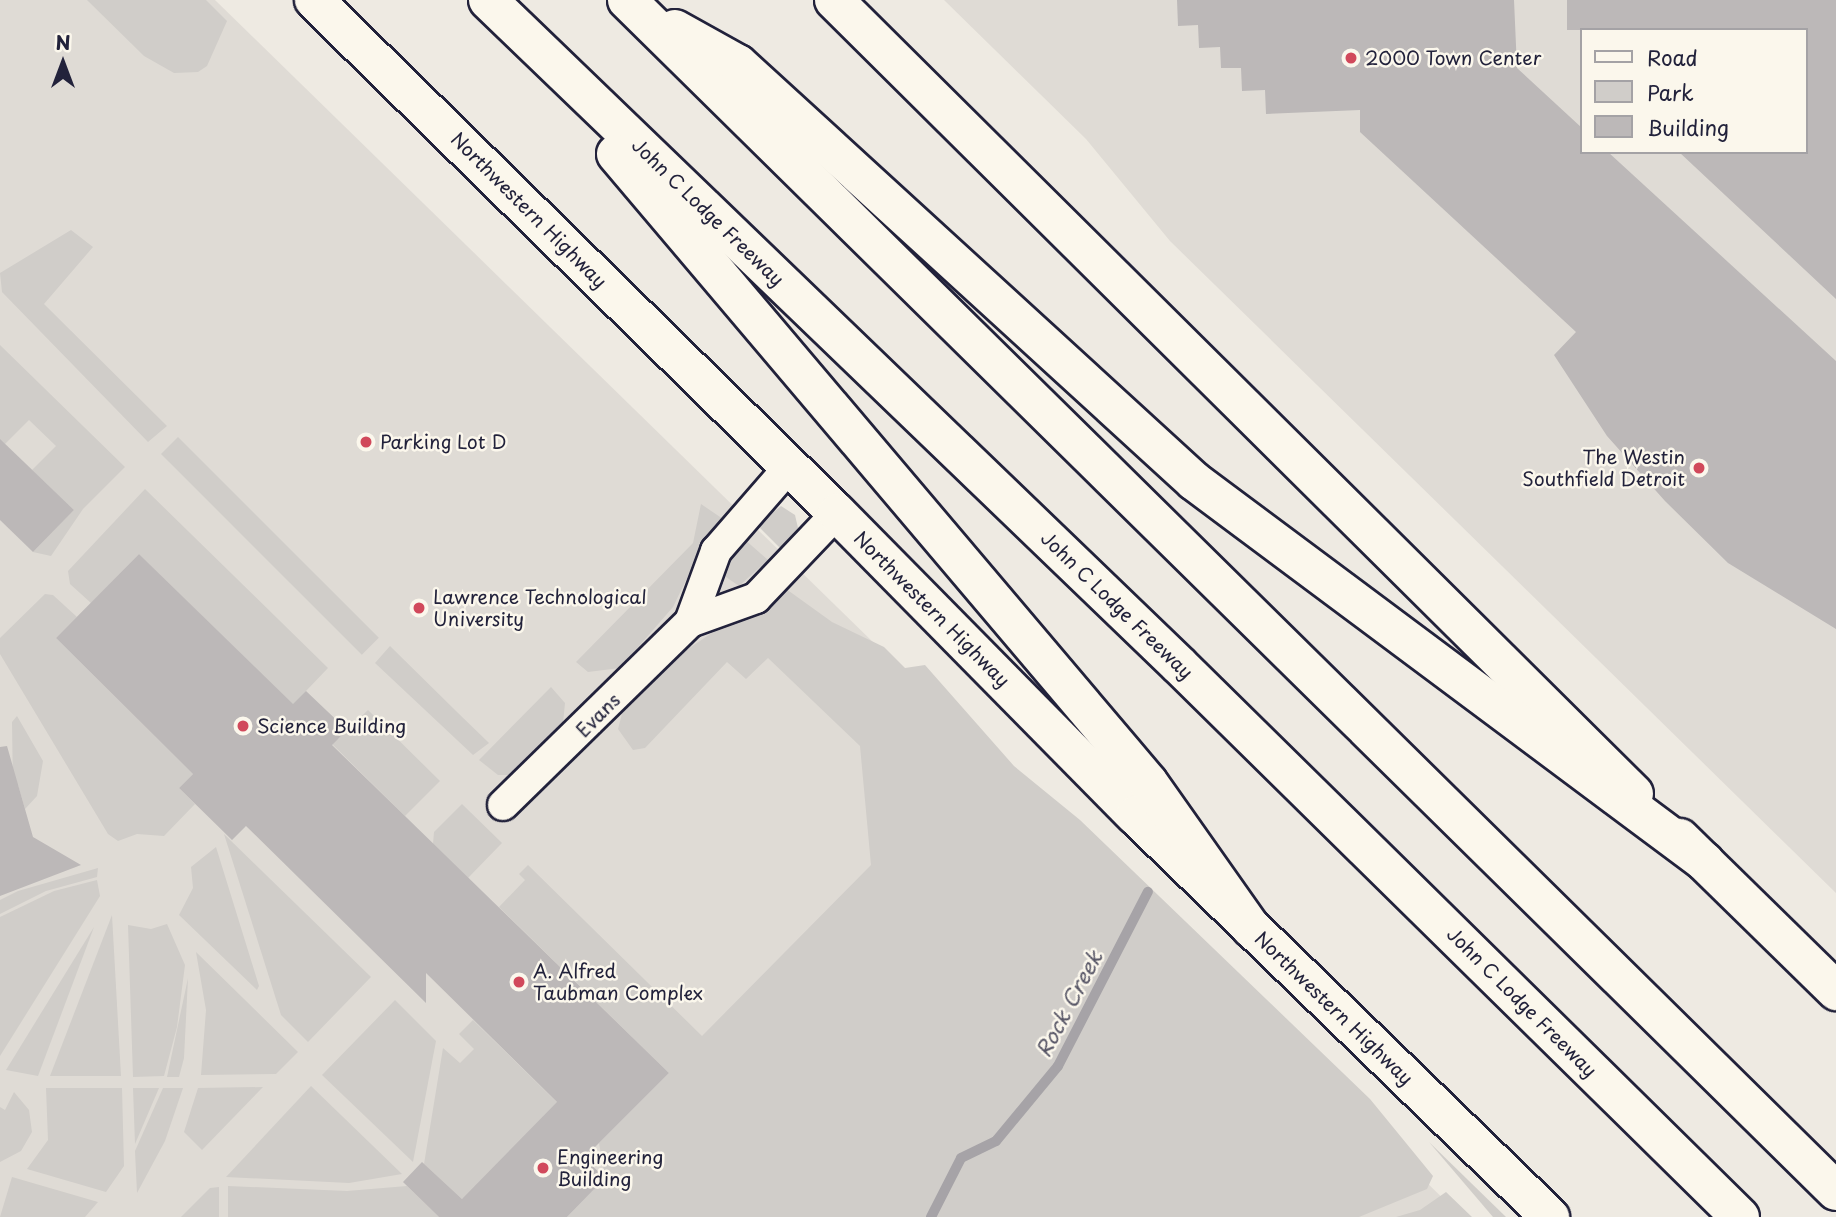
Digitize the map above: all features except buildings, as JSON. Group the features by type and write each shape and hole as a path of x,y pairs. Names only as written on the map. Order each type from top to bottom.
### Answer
{"main road":[{"name":"Northwestern Highway","path":"314,0 836,513 1251,928 1550,1217"},
{"path":"487,0 1148,782 1251,928"},
{"name":"John C Lodge Freeway","path":"487,0 1179,665 1740,1217"},
{"path":"834,0 1836,991"},
{"path":"630,2 738,64 1194,481 1705,862"},
{"path":"630,2 1836,1191"}],"street":[{"name":"Evans","path":"690,622 716,551 789,467"},
{"name":"Evans","path":"503,805 690,622 756,598 836,513"}],"shaded area":[{"name":"Lawrence Technological University","path":"0,0 215,0 1462,1217 0,1217"},
{"path":"944,0 1836,0 1836,893 1170,241 1086,139"}],"green space":[{"path":"87,0 206,0 227,21 207,66 198,72 174,73 144,56"},
{"path":"71,230 93,247 44,304 167,426 148,442 2,292 0,273"},
{"path":"0,345 125,467 83,509 51,556 33,552 74,510 32,470 56,446 29,420 5,444 0,440"},
{"path":"178,437 379,638 362,655 161,454"},
{"path":"145,489 328,668 306,691 298,710 139,554 91,603 70,584 68,571"},
{"path":"701,504 723,519 703,545 673,607 620,668 588,672 576,662 693,543"},
{"path":"781,506 795,515 798,528 780,548 757,525"},
{"path":"743,538 768,560 739,586 726,577 723,564"},
{"path":"782,586 832,622 884,647 905,668 925,665 1014,766 1080,820 1370,1099 1433,1176 1427,1189 1359,1217 567,1217 605,1178 599,1143 669,1073 499,907 525,880 519,874 528,865 702,1036 871,865 860,746 768,658 746,679 727,662 645,748 633,750 618,729 623,710 676,657"},
{"path":"45,594 53,595 77,617 56,638 193,774 179,788 195,804 164,836 137,834 118,841 108,834 0,654 0,638"},
{"path":"390,646 489,743 473,755 375,663"},
{"path":"551,687 565,703 563,723 513,775 498,775 479,760"},
{"path":"368,710 440,781 405,816 327,739 338,739"},
{"path":"17,716 43,761 37,796 25,809 18,785 13,790 12,722"},
{"path":"462,804 502,843 468,878 433,844 434,832"},
{"path":"224,834 371,977 308,1042 281,1015"},
{"path":"216,847 259,986 257,990 179,915 193,888 191,867"},
{"path":"98,868 97,877 46,891 0,914 0,900 18,891"},
{"path":"97,880 100,896 0,1056 0,917 54,891"},
{"path":"112,915 121,1076 50,1076"},
{"path":"167,924 185,965 177,1027 164,1076 133,1077 128,925 151,929"},
{"path":"94,927 38,1076 6,1070"},
{"path":"196,952 298,1052 276,1074 201,1075 206,1010"},
{"path":"188,978 184,1058 179,1077 167,1077"},
{"path":"395,1000 436,1041 413,1162 322,1075"},
{"path":"473,1020 579,1124 462,1199 424,1164 443,1048 460,1063 474,1049 459,1034"},
{"path":"311,1086 402,1174 349,1183 226,1177"},
{"path":"263,1087 202,1150 184,1132 198,1088"},
{"path":"46,1088 122,1088 124,1166 106,1192 27,1169 48,1140"},
{"path":"133,1088 159,1088 135,1144"},
{"path":"163,1088 183,1088 165,1141 137,1193 135,1151"},
{"path":"14,1092 29,1110 32,1132 21,1151 0,1162 0,1107 5,1110"},
{"path":"1429,1142 1506,1217 1493,1217"},
{"path":"12,1177 98,1202 85,1217 0,1217"},
{"path":"228,1186 347,1191 407,1186 439,1217 228,1217"},
{"path":"219,1187 219,1217 181,1217 210,1188"},
{"path":"1446,1192 1472,1217 1396,1217 1420,1210"}],"waterway":[{"name":"Rock Creek","path":"931,1217 961,1158 996,1141 1058,1066 1148,892"}],"place":[{"name":"2000 Town Center","path":"1351,58"},
{"name":"Parking Lot D","path":"366,442"},
{"name":"The Westin Southfield Detroit","path":"1699,468"},
{"name":"Lawrence Technological University","path":"419,608"},
{"name":"Science Building","path":"243,726"},
{"name":"A. Alfred Taubman Complex","path":"519,982"},
{"name":"Engineering Building","path":"543,1168"}]}
